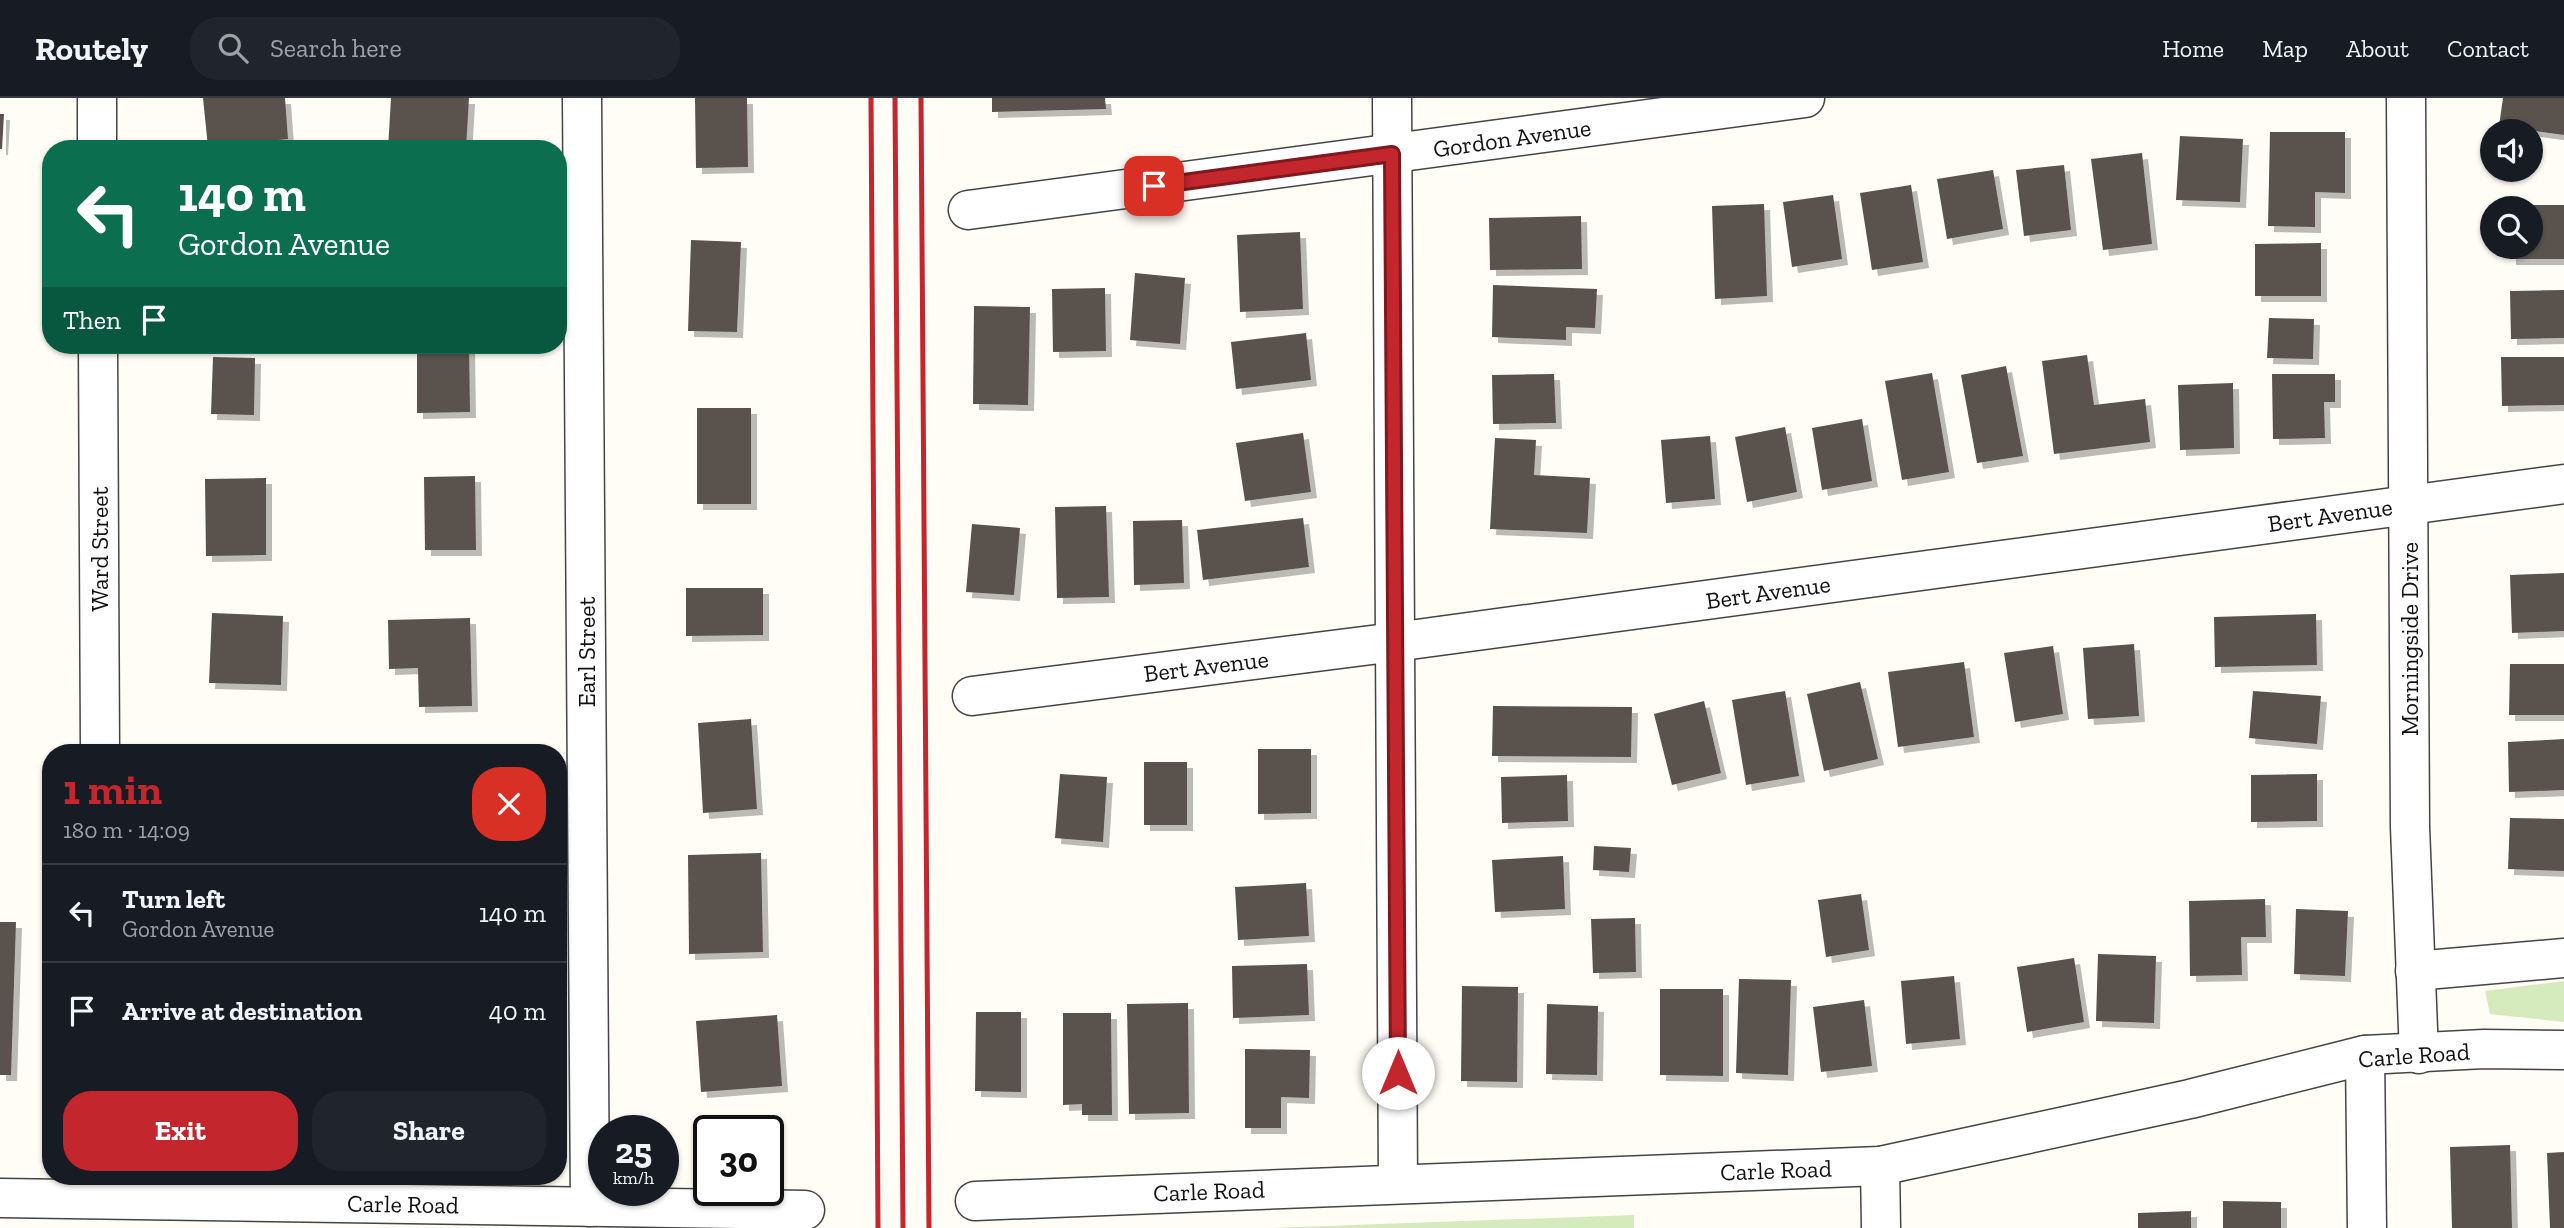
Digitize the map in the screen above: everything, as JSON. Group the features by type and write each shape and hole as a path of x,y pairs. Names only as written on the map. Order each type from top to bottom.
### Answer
{"street":[{"path":"97,98 97,140"},
{"name":"Earl Street","path":"582,98 590,1207"},
{"path":"1392,98 1398,1183"},
{"name":"Gordon Avenue","path":"968,210 1805,98"},
{"name":"Morningside Drive","path":"2406,98 2410,827 2419,1054"},
{"name":"Ward Street","path":"98,354 100,744"},
{"name":"Bert Avenue","path":"972,696 1395,642 2564,484"},
{"path":"2416,971 2564,958"},
{"name":"Carle Road","path":"975,1201 1880,1166 2190,1100 2365,1055 2484,1049 2564,1050"},
{"path":"2365,1055 2367,1228"},
{"path":"1880,1166 1881,1228"},
{"name":"Carle Road","path":"0,1198 103,1188 342,1216 590,1207 805,1210"}],"green space":[{"path":"2564,981 2564,1022 2490,1014 2485,991"},
{"path":"1634,1215 1634,1228 1270,1228"}],"building":[{"path":"203,98 285,98 288,139 207,140"},
{"path":"391,98 469,98 467,140 389,140"},
{"path":"695,98 747,98 748,167 696,168"},
{"path":"992,98 1105,98 1106,109 992,112"},
{"path":"2503,98 2564,98 2564,135 2543,132 2543,119 2500,119"},
{"path":"0,114 4,114 2,149 0,149"},
{"path":"2270,132 2345,132 2345,193 2315,192 2315,227 2268,226"},
{"path":"2180,136 2243,139 2240,202 2176,200"},
{"path":"2142,153 2152,244 2103,250 2091,159"},
{"path":"2064,165 2071,230 2024,236 2016,170"},
{"path":"1993,170 2003,229 1947,239 1937,179"},
{"path":"1911,185 1923,262 1872,270 1860,193"},
{"path":"1833,195 1842,259 1792,267 1783,202"},
{"path":"1764,204 1767,296 1715,299 1712,206"},
{"path":"2543,205 2564,205 2564,259 2543,259"},
{"path":"1581,216 1582,269 1490,270 1489,218"},
{"path":"1300,232 1303,309 1240,312 1237,235"},
{"path":"691,240 741,242 737,332 688,331"},
{"path":"2321,243 2321,296 2255,296 2255,244"},
{"path":"1135,273 1185,278 1180,344 1130,340"},
{"path":"1493,285 1597,289 1595,328 1566,327 1566,340 1492,337"},
{"path":"1105,288 1106,351 1053,352 1052,289"},
{"path":"2564,290 2564,338 2511,339 2510,291"},
{"path":"974,306 1030,307 1028,405 973,404"},
{"path":"2269,318 2314,319 2313,359 2267,358"},
{"path":"1306,333 1311,380 1236,389 1231,342"},
{"path":"417,354 469,354 470,412 417,413"},
{"path":"2087,355 2094,405 2145,399 2150,442 2054,454 2042,361"},
{"path":"213,357 255,358 254,415 211,414"},
{"path":"2501,357 2564,357 2564,405 2502,406"},
{"path":"2006,366 2023,456 1977,463 1961,375"},
{"path":"1932,373 1949,472 1902,480 1885,381"},
{"path":"1554,374 1556,423 1493,424 1492,375"},
{"path":"2272,374 2335,374 2335,402 2324,402 2325,438 2273,439"},
{"path":"2233,383 2234,448 2180,450 2178,385"},
{"path":"697,408 751,408 751,504 697,504"},
{"path":"1862,419 1872,481 1822,490 1812,428"},
{"path":"1785,427 1797,492 1747,502 1735,437"},
{"path":"1303,433 1311,492 1245,501 1236,443"},
{"path":"1710,436 1715,499 1666,503 1661,440"},
{"path":"1495,438 1536,440 1534,475 1590,478 1587,533 1490,529"},
{"path":"475,476 476,550 425,550 424,477"},
{"path":"266,478 266,555 206,556 205,479"},
{"path":"1106,506 1109,597 1057,598 1055,507"},
{"path":"1303,518 1309,567 1203,580 1197,530"},
{"path":"1182,520 1184,583 1134,585 1133,521"},
{"path":"972,524 1020,528 1014,595 966,592"},
{"path":"2564,573 2564,631 2512,633 2510,575"},
{"path":"686,588 763,588 763,635 686,636"},
{"path":"212,613 283,616 281,685 209,683"},
{"path":"2316,614 2317,665 2215,667 2214,617"},
{"path":"470,618 472,706 419,707 418,668 389,669 388,620"},
{"path":"2134,644 2139,716 2088,719 2083,648"},
{"path":"2053,646 2063,714 2015,722 2004,653"},
{"path":"1964,662 1974,737 1898,747 1888,672"},
{"path":"2510,664 2564,664 2564,715 2509,715"},
{"path":"1860,682 1878,759 1824,771 1807,694"},
{"path":"1785,691 1799,776 1746,785 1732,700"},
{"path":"2253,691 2321,696 2317,744 2249,738"},
{"path":"1704,701 1721,773 1672,785 1654,714"},
{"path":"1493,706 1632,707 1631,757 1492,756"},
{"path":"751,719 757,809 703,813 698,723"},
{"path":"2564,739 2564,790 2509,792 2508,742"},
{"path":"1258,749 1311,749 1311,813 1258,814"},
{"path":"1144,762 1187,762 1187,825 1144,825"},
{"path":"1060,774 1107,777 1103,842 1055,838"},
{"path":"2317,774 2317,821 2251,822 2251,775"},
{"path":"1567,775 1568,821 1502,823 1501,777"},
{"path":"2510,818 2564,819 2564,871 2508,869"},
{"path":"1594,846 1631,848 1629,872 1593,870"},
{"path":"761,853 763,952 689,954 688,855"},
{"path":"1563,856 1565,909 1495,912 1492,860"},
{"path":"1306,883 1309,936 1238,940 1235,887"},
{"path":"1861,894 1869,950 1826,957 1818,900"},
{"path":"2265,899 2266,937 2241,937 2242,975 2190,976 2189,901"},
{"path":"2296,909 2348,911 2345,976 2294,974"},
{"path":"1635,918 1636,972 1593,973 1591,919"},
{"path":"0,922 16,922 11,1075 0,1075"},
{"path":"2098,954 2156,956 2154,1023 2096,1021"},
{"path":"2074,958 2084,1022 2027,1032 2017,967"},
{"path":"1307,964 1309,1015 1233,1018 1232,966"},
{"path":"1954,976 1960,1039 1906,1044 1901,981"},
{"path":"1739,979 1791,980 1788,1075 1736,1073"},
{"path":"1462,986 1518,987 1517,1082 1461,1081"},
{"path":"1660,989 1723,989 1723,1076 1660,1075"},
{"path":"1864,1000 1872,1066 1821,1072 1813,1007"},
{"path":"1188,1003 1189,1113 1129,1114 1127,1004"},
{"path":"1547,1004 1598,1006 1597,1075 1546,1074"},
{"path":"976,1012 1021,1012 1021,1092 975,1091"},
{"path":"1063,1013 1111,1013 1112,1115 1082,1115 1082,1104 1063,1105"},
{"path":"777,1015 782,1086 701,1092 696,1021"},
{"path":"1245,1049 1310,1050 1309,1098 1281,1097 1281,1128 1245,1128"},
{"path":"2510,1145 2512,1228 2452,1228 2450,1147"},
{"path":"2564,1152 2564,1228 2550,1228 2547,1153"},
{"path":"2223,1201 2281,1202 2281,1228 2223,1228"},
{"path":"2191,1211 2191,1228 2138,1228 2138,1213"}],"railway":[{"path":"871,98 878,1228"},
{"path":"895,98 903,1228"},
{"path":"921,98 929,1228"}],"route":[{"path":"1154,186 1392,154 1398,1073"}]}
